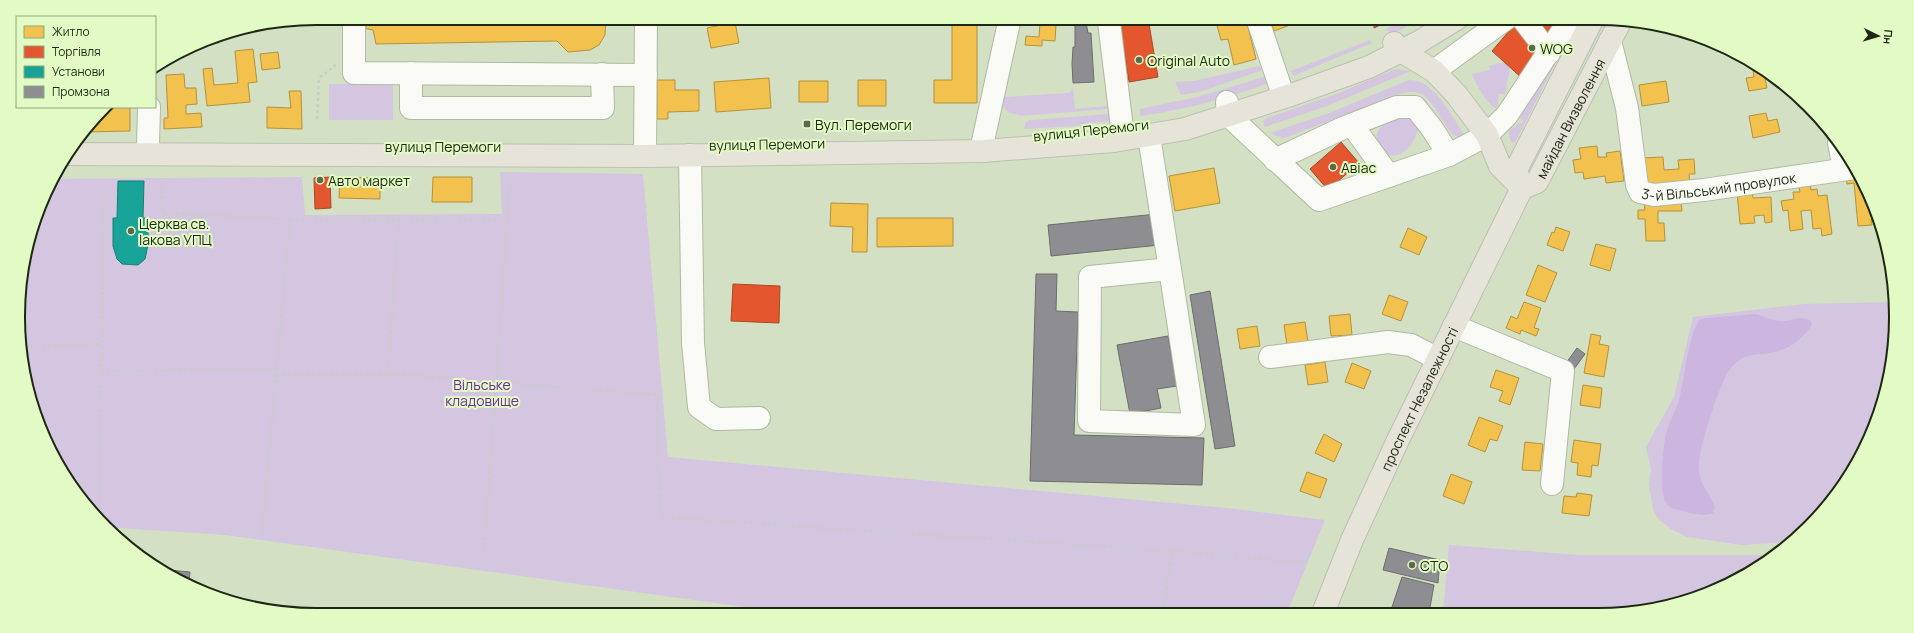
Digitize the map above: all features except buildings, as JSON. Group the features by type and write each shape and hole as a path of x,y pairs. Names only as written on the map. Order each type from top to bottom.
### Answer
{"main road":[{"name":"вулиця Перемоги","path":"75,154 644,151 983,146 1145,126 1291,95 1369,67 1430,25"},
{"path":"1397,47 1419,42 1447,25"},
{"name":"майдан Визволення","path":"1589,25 1516,170 1522,188 1537,182 1618,26"},
{"name":"вулиця Перемоги","path":"81,145 644,151 690,155 1114,141 1149,136 1185,128 1280,86 1397,47"},
{"path":"1397,47 1434,71 1456,94 1487,135 1500,166 1522,188"},
{"name":"проспект Незалежності","path":"1326,608 1352,540 1398,440 1522,188"}],"street":[{"path":"354,25 354,73 646,74"},
{"path":"644,151 646,25"},
{"path":"983,146 1009,25"},
{"path":"1109,25 1122,128"},
{"path":"1259,25 1280,86"},
{"path":"1434,71 1497,25"},
{"path":"1527,25 1549,53"},
{"path":"1227,109 1275,160 1319,200 1449,155 1487,135 1506,116 1567,25"},
{"name":"3-й Вільський провулок","path":"1610,41 1627,108 1637,185 1640,192 1654,195 1704,190 1848,168"},
{"path":"411,73 411,108 603,108 602,74"},
{"path":"1275,160 1352,125 1397,107 1415,107 1431,127 1449,155"},
{"path":"148,145 150,108"},
{"path":"1352,125 1389,176"},
{"path":"1149,136 1170,269 1194,425 1089,421 1090,276 1170,269"},
{"path":"690,155 693,343 699,407 716,419 759,418"},
{"path":"1454,326 1564,371 1552,484"},
{"path":"1270,356 1388,342 1411,345 1438,359"}],"path":[{"path":"317,119 319,78 354,51"},
{"path":"484,552 510,179"},
{"path":"161,184 163,213 290,219 507,221"},
{"path":"99,511 104,196"},
{"path":"262,533 290,219"},
{"path":"388,375 398,220"},
{"path":"30,347 101,344"},
{"path":"101,371 276,369"},
{"path":"276,375 410,375 657,395 660,517 1172,551 1307,563"},
{"path":"1164,608 1172,551"}],"green space":[{"path":"1394,25 1410,25 1393,34 1386,29"},
{"path":"1370,40 1372,43 1293,76 1291,71"},
{"path":"1559,56 1516,141 1512,143 1509,137 1509,131 1512,127 1515,128 1518,123 1521,124 1523,121 1520,118 1523,112 1519,109"},
{"path":"1504,62 1510,68 1505,94 1499,94 1497,109 1486,99 1472,74 1490,70 1489,66"},
{"path":"1264,65 1265,69 1203,91 1181,95 1175,82 1194,81"},
{"path":"1396,69 1411,71 1327,106 1265,127 1263,121 1267,118 1339,93"},
{"path":"1267,76 1269,83 1238,94 1189,107 1140,116 1140,109 1197,97"},
{"path":"1409,80 1418,81 1426,85 1434,92 1448,109 1464,135 1459,137 1453,135 1429,100 1419,93 1411,92 1385,98 1362,108 1361,111 1355,114 1352,112 1287,137 1282,138 1270,133 1329,113"},
{"path":"329,84 393,84 393,120 329,120"},
{"path":"1073,88 1075,109 1107,106 1108,109 1021,116 1008,112 1002,105 1004,97 1069,93"},
{"path":"1405,112 1419,124 1416,136 1404,152 1393,156 1386,155 1376,142 1381,126"},
{"path":"1109,114 1112,120 1074,126 1024,129 1026,122 1029,120"},
{"name":"Вільське кладовище","path":"500,172 643,174 668,457 1226,508 1325,520 1289,608 752,608 225,535 115,528 85,494 64,462 47,428 35,392 27,355 25,316 27,278 35,241 47,205 60,179 302,177 305,215 502,214"},
{"path":"1888,302 1887,355 1879,392 1867,428 1850,462 1829,494 1817,509 1782,542 1742,545 1687,537 1671,529 1658,519 1653,509 1649,484 1651,469 1646,447 1674,397 1693,317 1804,304"},
{"path":"1449,545 1580,555 1765,555 1743,569 1709,586 1673,598 1636,606 1598,608 1443,608"}],"shaded area":[{"path":"1756,314 1778,321 1800,318 1806,319 1810,320 1812,325 1801,338 1790,346 1770,353 1752,355 1740,359 1726,375 1704,438 1699,463 1700,477 1715,507 1713,513 1698,515 1672,508 1664,499 1663,491 1662,470 1665,440 1667,430 1679,400 1691,339 1699,320 1706,318"}],"place":[{"name":"WOG","path":"1532,48"},
{"name":"Original Auto","path":"1139,60"},
{"name":"Вул. Перемоги","path":"807,124"},
{"name":"Авіас","path":"1333,167"},
{"name":"Авто маркет","path":"320,180"},
{"name":"Церква св. Іакова УПЦ","path":"131,231"},
{"name":"СТО","path":"1412,565"}]}
